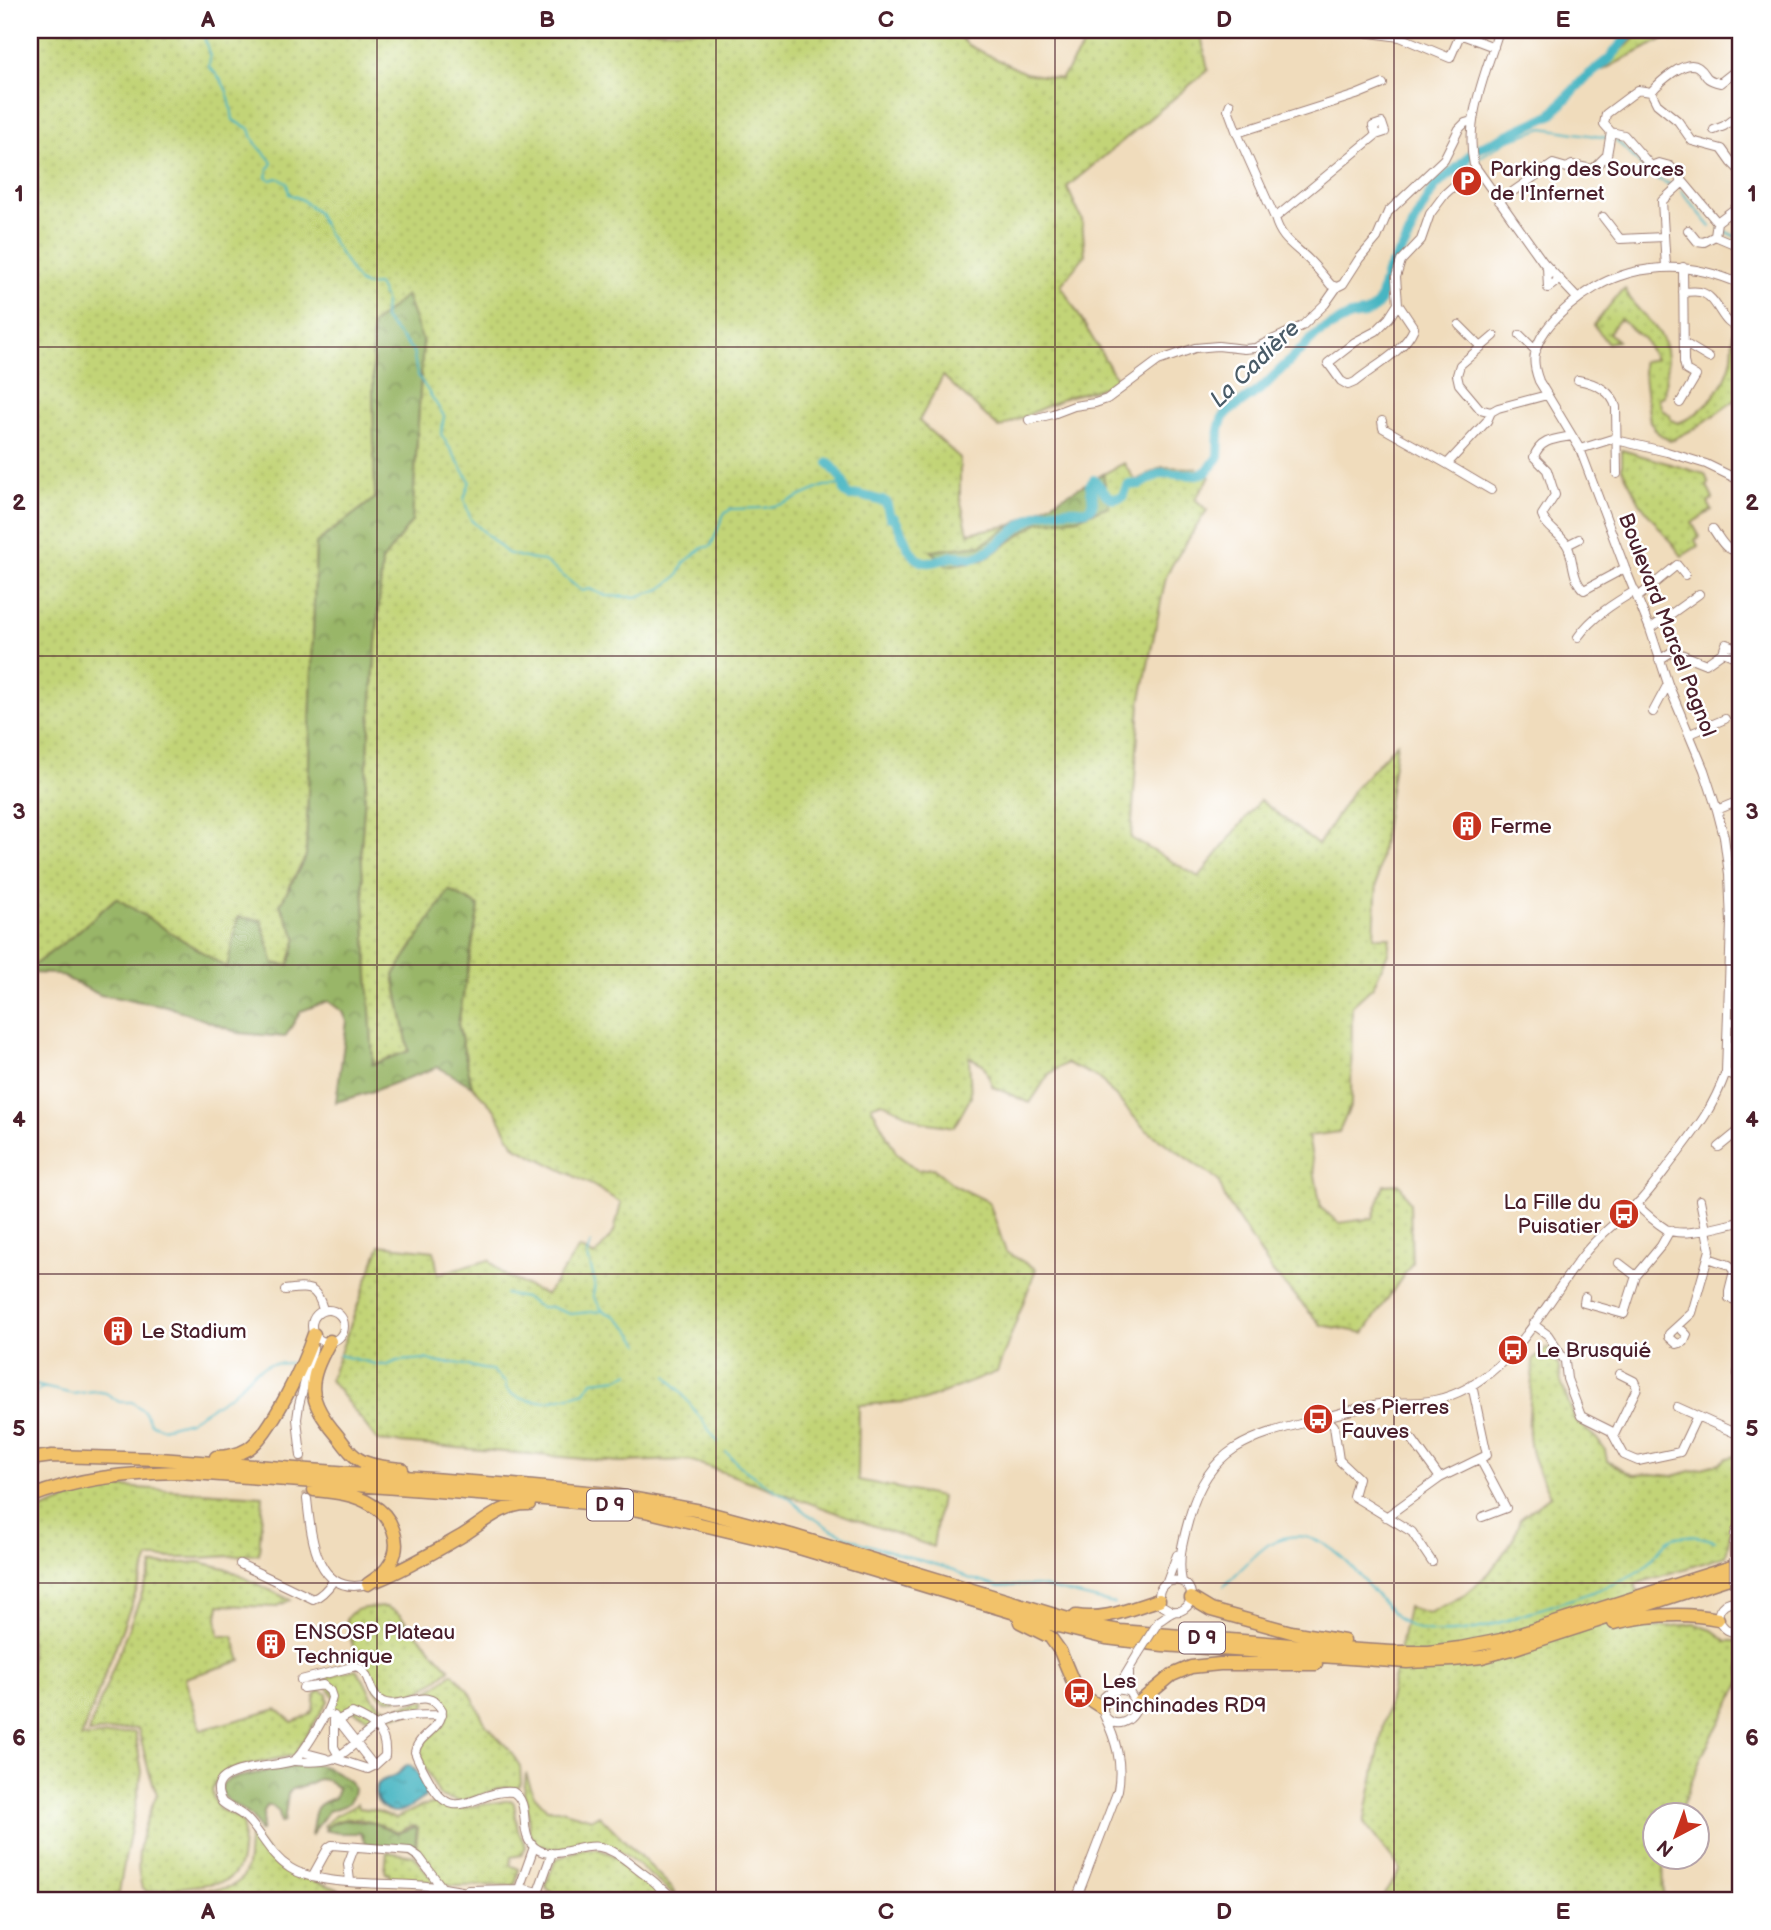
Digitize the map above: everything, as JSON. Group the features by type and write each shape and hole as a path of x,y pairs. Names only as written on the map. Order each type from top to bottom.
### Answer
{"highway":[{"path":"52,1457 109,1450 223,1457 239,1454 259,1440 277,1411 315,1335"},
{"path":"328,1341 316,1369 313,1396 318,1412 357,1458 385,1467 513,1485"},
{"name":"D 9","path":"30,1459 160,1459 608,1494 701,1511 791,1535 1077,1623 1120,1631 1392,1652 1460,1648 1501,1640 1741,1564"},
{"name":"D 9","path":"30,1497 67,1485 128,1475 179,1472 608,1505 687,1520 796,1547 1106,1638 1163,1645 1365,1660 1436,1661 1482,1657 1539,1641 1741,1574"},
{"path":"128,1475 219,1480 319,1490 350,1495 371,1504 382,1512 394,1530 396,1548 386,1569 368,1584"},
{"path":"368,1584 394,1574 512,1505 548,1505 687,1520"},
{"path":"1666,1586 1738,1554"},
{"path":"901,1580 1003,1615 1044,1634 1060,1651 1072,1682 1079,1692 1103,1711"},
{"path":"950,1584 1084,1618 1107,1616 1160,1602"},
{"path":"1191,1598 1206,1608 1313,1637 1381,1647 1460,1648"},
{"path":"1539,1641 1623,1620 1659,1615 1718,1619"},
{"path":"1136,1706 1172,1675 1203,1665 1266,1663 1379,1666 1436,1661"}],"street":[{"path":"1020,30 1028,35 1032,30"},
{"path":"1348,30 1400,37 1450,58 1460,35"},
{"path":"1449,30 1494,47"},
{"path":"1499,30 1472,121 1471,151 1475,167 1547,266 1577,298"},
{"path":"1651,92 1664,77 1690,64 1698,66 1709,80 1720,83 1740,70"},
{"path":"1237,133 1383,85"},
{"path":"1651,92 1638,90 1606,114 1604,124 1611,132 1624,135 1651,166 1659,163 1670,166 1717,222"},
{"path":"1651,92 1657,104 1678,121 1692,141 1722,149 1741,172"},
{"path":"1230,104 1227,109 1278,230 1331,285 1337,287"},
{"path":"1714,130 1741,113"},
{"path":"1029,420 1107,399 1158,361 1195,348 1255,348 1302,326 1325,304 1337,287 1343,284 1377,238 1388,212 1397,201 1444,159 1459,129 1472,121"},
{"path":"1499,201 1553,164 1567,168 1572,165 1593,169 1607,155 1611,132"},
{"path":"1275,218 1376,135"},
{"path":"1398,304 1376,331 1355,342 1328,363 1341,381 1348,384 1354,382 1392,354 1411,335 1414,328 1398,304 1396,277 1401,261 1421,240 1430,214 1445,194 1475,167"},
{"path":"1665,267 1662,201 1682,183"},
{"path":"1715,236 1717,222 1741,204"},
{"path":"1603,217 1620,239 1664,237"},
{"path":"1688,230 1696,241 1704,242 1715,236"},
{"path":"1715,236 1741,247"},
{"path":"1547,266 1548,288 1560,279"},
{"path":"1520,335 1536,351 1540,340 1555,319 1577,298 1621,275 1665,267 1683,267 1713,273 1741,284"},
{"path":"1679,403 1696,376 1684,367 1683,267"},
{"path":"1683,292 1701,292 1709,297 1729,323 1741,327"},
{"path":"1459,325 1480,346"},
{"path":"1491,412 1480,409 1459,384 1457,375 1460,365 1494,336"},
{"path":"1684,343 1709,358"},
{"name":"Boulevard Marcel Pagnol","path":"1167,1582 1202,1484 1229,1452 1261,1434 1333,1415 1379,1404 1430,1401 1447,1396 1472,1385 1501,1363 1594,1241 1654,1185 1710,1110 1726,1072 1731,923 1729,874 1717,810 1580,449 1535,372 1536,351"},
{"path":"1578,380 1603,388 1614,401 1617,474"},
{"path":"1447,464 1487,421 1491,412 1547,395"},
{"path":"1382,421 1383,428 1491,490"},
{"path":"1572,436 1545,441 1535,453 1534,457 1546,470 1555,495 1542,515 1544,521 1567,545 1579,585 1584,590 1625,568"},
{"path":"1580,449 1612,439 1706,464 1741,481"},
{"path":"1713,529 1726,547 1736,550 1741,547"},
{"path":"1567,545 1579,539"},
{"path":"1578,637 1599,615 1637,594 1677,565 1685,575"},
{"path":"1650,629 1699,594"},
{"path":"1660,660 1673,651 1706,664 1723,652 1739,658"},
{"path":"1653,712 1668,684"},
{"path":"1690,734 1725,719"},
{"path":"1717,810 1741,800"},
{"path":"1728,1021 1741,1022"},
{"path":"1726,1072 1741,1079"},
{"path":"1719,1147 1741,1129"},
{"path":"1678,1326 1692,1313 1710,1250 1700,1200"},
{"path":"1636,1204 1670,1230 1682,1233 1741,1222"},
{"path":"1585,1297 1584,1303 1624,1314 1636,1276 1661,1246 1670,1230"},
{"path":"1708,1258 1729,1265 1734,1271 1729,1298 1741,1302"},
{"path":"1619,1263 1636,1276"},
{"path":"1731,1284 1741,1287"},
{"path":"285,1290 313,1290 318,1295 323,1310"},
{"path":"301,1456 299,1405 315,1335 312,1329 313,1320 323,1310 336,1312 342,1319 341,1334 328,1341 308,1371"},
{"path":"1533,1324 1548,1335 1565,1361 1567,1379 1581,1416 1611,1431 1624,1455 1638,1461 1680,1452 1697,1416"},
{"path":"315,1335 328,1341"},
{"path":"1614,1435 1637,1388 1634,1381 1620,1374"},
{"path":"1386,1517 1440,1478 1487,1455 1472,1385"},
{"path":"1677,1407 1737,1434 1741,1433"},
{"path":"1333,1415 1330,1422 1334,1426 1339,1460 1358,1478 1353,1496 1412,1532 1432,1562"},
{"path":"1412,1439 1440,1478"},
{"path":"1480,1458 1506,1508 1482,1517"},
{"path":"307,1499 315,1551 324,1570 334,1580 350,1586 368,1584"},
{"path":"1741,1519 1735,1534 1738,1554 1734,1587 1738,1601 1722,1606 1718,1611 1718,1619 1727,1631 1741,1631"},
{"name":"Boulevard Marcel Pagnol","path":"1182,1543 1179,1565 1182,1582"},
{"path":"240,1564 313,1599 328,1589 334,1580"},
{"path":"1117,1689 1158,1622 1186,1607 1191,1598 1189,1589 1182,1582 1167,1582 1160,1590 1158,1622"},
{"path":"1160,1602 1168,1611 1173,1612"},
{"path":"335,1758 332,1697 328,1688 302,1684 358,1666 365,1672 374,1694 381,1701 397,1703 428,1698 439,1705 442,1715 438,1724 418,1742 415,1752 439,1797 447,1803 456,1805 506,1791 516,1794 522,1801 526,1832 534,1847 552,1853 586,1847 605,1849 618,1855 675,1900"},
{"path":"1129,1671 1129,1692"},
{"path":"1076,1900 1118,1790 1120,1768 1115,1740 1103,1711 1104,1697 1117,1689 1129,1692 1136,1706 1133,1715 1118,1731 1115,1740"},
{"path":"1103,1711 1113,1723 1126,1722"},
{"path":"292,1761 297,1759 302,1752 333,1716 352,1713 376,1726 386,1744 384,1758 365,1769 335,1758 302,1752"},
{"path":"442,1715 416,1715 388,1721 376,1726 335,1758 320,1762 292,1761 243,1770 227,1776 219,1784 219,1799 247,1817 268,1848 280,1860 312,1877 426,1886 506,1900"},
{"path":"333,1716 374,1766"},
{"path":"312,1877 334,1844 354,1848 402,1849 412,1852 421,1860 443,1889"},
{"path":"519,1889 534,1847"},
{"path":"350,1881 348,1864 354,1848"},
{"path":"538,1892 552,1853"},
{"path":"655,1883 662,1891 664,1900"},
{"path":"457,1891 519,1889 561,1900"}],"green space":[{"path":"30,30 953,30 968,45 1025,73 1061,79 1094,30 1200,30 1208,70 1067,187 1082,220 1085,255 1061,285 1119,383 1067,397 999,428 943,376 919,421 960,458 960,498 968,533 1012,525 981,545 932,551 983,560 1039,522 1078,518 1108,505 1103,474 1124,463 1135,481 1162,467 1196,468 1210,477 1195,499 1207,510 1166,577 1140,704 1131,838 1199,877 1260,800 1318,845 1354,789 1397,743 1377,880 1374,937 1390,937 1388,953 1373,987 1352,1006 1351,1105 1339,1132 1308,1136 1321,1208 1339,1223 1373,1218 1384,1185 1400,1184 1410,1203 1412,1263 1364,1333 1321,1325 1272,1271 1226,1200 1218,1180 1145,1129 1099,1078 1067,1063 1049,1074 1030,1103 993,1087 983,1064 969,1057 971,1097 954,1127 922,1122 882,1102 871,1106 897,1154 917,1170 933,1168 954,1185 989,1202 1006,1252 1036,1269 997,1372 922,1401 859,1405 858,1480 941,1497 933,1547 689,1460 619,1462 378,1441 330,1380 380,1245 434,1251 438,1274 489,1260 504,1275 546,1295 579,1248 595,1256 614,1232 621,1203 592,1185 514,1146 495,1110 472,1086 458,1024 479,906 449,891 394,975 409,1051 373,1065 361,848 382,561 412,521 423,342 372,325 375,499 316,543 306,856 280,905 297,938 289,965 227,968 116,898 74,935 30,968"},
{"path":"1641,30 1690,30 1661,40 1603,70 1602,67"},
{"path":"1625,289 1663,341 1667,357 1666,381 1664,396 1658,398 1662,409 1670,415 1671,420 1678,423 1697,413 1714,396 1730,366 1733,333 1740,330 1741,333 1741,396 1696,428 1670,441 1658,433 1650,422 1642,362 1655,359 1644,339 1620,319 1609,333 1618,341 1607,343 1594,325"},
{"path":"406,295 423,342 412,521 382,561 361,848 373,1064 409,1051 394,975 449,890 479,906 458,1024 472,1086 438,1067 336,1102 347,1021 343,1012 328,1001 301,1011 285,1037 239,1033 167,1006 100,995 58,974 30,973 30,968 74,935 116,898 227,968 238,917 261,920 274,964 289,965 297,938 280,905 306,856 316,543 375,498 372,325"},
{"path":"1622,450 1705,474 1713,499 1708,503 1712,510 1692,523 1700,537 1695,540 1698,546 1682,556 1640,503 1622,469"},
{"path":"1103,474 1109,506 1078,518 1039,522 983,560 947,566 931,551 981,545"},
{"path":"1548,1348 1559,1367 1561,1382 1575,1420 1596,1438 1605,1450 1607,1461 1633,1475 1673,1476 1741,1455 1741,1514 1730,1534 1726,1556 1635,1584 1651,1628 1695,1624 1712,1630 1727,1641 1741,1641 1741,1683 1703,1753 1685,1800 1642,1800 1642,1870 1663,1870 1664,1900 1380,1900 1401,1870 1364,1823 1408,1607 1429,1613 1465,1595 1489,1573 1513,1540 1520,1519 1550,1496 1530,1443 1533,1359"},
{"path":"121,1487 263,1496 259,1554 149,1558 81,1738 135,1732 142,1772 118,1900 30,1900 30,1514 83,1494"},
{"path":"199,1562 225,1568 290,1600 276,1607 219,1605 219,1636 233,1636 241,1661 185,1678 201,1730 277,1709 292,1722 312,1712 315,1696 321,1690 327,1694 328,1701 294,1755 231,1769 218,1778 212,1790 219,1809 238,1818 243,1824 241,1858 239,1866 230,1878 222,1882 147,1892 142,1888 139,1876 139,1852 144,1828 157,1794 138,1728 88,1733 153,1565"},
{"path":"386,1607 397,1612 450,1669 413,1695 395,1699 385,1699 380,1695 367,1670 357,1662 346,1620 358,1610"},
{"path":"356,1669 379,1704 392,1708 426,1701 426,1705 417,1712 371,1719 351,1710 337,1714 333,1709 335,1699 326,1684 310,1681"},
{"path":"453,1673 471,1694 486,1725 509,1749 520,1766 521,1783 517,1789 498,1789 461,1802 440,1796 418,1754 425,1741 444,1725 448,1711 438,1699 424,1695"},
{"path":"306,1763 333,1770 354,1788 349,1802 328,1811 311,1836 318,1807 335,1798 338,1788 327,1780 318,1779 302,1787 292,1788 288,1794 284,1822 281,1823 279,1812 272,1806 267,1806 261,1831 246,1812 230,1802 221,1791 223,1783 229,1779"},
{"path":"526,1773 533,1794 547,1809 558,1809 592,1819 599,1815 678,1897 627,1856 603,1842 553,1849 538,1845 529,1831 524,1793"},
{"path":"511,1800 514,1803 518,1830 526,1847 521,1855 511,1857 510,1865 519,1869 515,1885 442,1884 412,1849 416,1847 418,1828 413,1826 399,1832 372,1822 344,1819 324,1826 335,1816 357,1804 359,1808 396,1818 432,1804 456,1809"},
{"path":"344,1820 374,1823 399,1833 415,1827 415,1846 411,1848 365,1844 360,1833 325,1830 333,1823"},
{"path":"253,1836 274,1860 292,1873 335,1888 339,1890 338,1893 302,1900 285,1897 277,1900 153,1900 184,1892 234,1885 246,1871 250,1837"},
{"path":"582,1849 598,1849 613,1855 658,1889 661,1900 568,1900 550,1891 546,1883 556,1859"},
{"path":"387,1852 414,1856 436,1884 391,1881 390,1875 385,1871"}],"water":[{"path":"407,1765 419,1776 426,1796 402,1811 385,1809 377,1800 379,1782 396,1775"}],"waterway":[{"path":"202,30 210,57 209,67 227,91 233,120 250,129 257,145 272,163 266,177 271,180 278,178 287,183 289,194 301,199 317,212 358,282 366,286 378,285 385,299 384,319 413,351 417,374 444,416 441,434 470,481 464,499 471,520 507,553 544,561 582,591 590,589 606,596 636,597 661,589 678,576 684,563 702,548 711,546 724,514 731,509 764,508 783,504 824,486 844,485"},
{"name":"La Cadière","path":"829,463 850,496 860,495 886,502 890,517 894,518 912,553 923,562 954,556 977,557 1040,514 1059,510 1087,510 1092,505 1090,485 1094,480 1114,499 1122,497 1128,485 1140,484 1161,473 1196,475 1206,472 1218,458 1219,430 1222,419 1228,412 1263,387 1318,333 1350,316 1365,314 1378,304 1387,272 1405,245 1435,186 1475,150 1551,115 1584,79 1609,59 1633,30"},
{"path":"1478,158 1509,140 1543,128 1608,138"},
{"path":"1616,140 1653,177 1671,185"},
{"path":"1681,191 1711,227"},
{"path":"1720,229 1741,239"},
{"path":"591,1243 587,1254 595,1282 593,1296 603,1311 615,1316 627,1326 641,1345"},
{"path":"505,1294 525,1298 540,1307 551,1307 570,1314 602,1311"},
{"path":"339,1355 379,1365 425,1359 492,1371 506,1383 506,1389 524,1399 534,1401 554,1400 585,1392 592,1381 619,1378 630,1373"},
{"path":"30,1384 73,1394 94,1391 106,1393 119,1402 132,1402 144,1411 150,1423 162,1428 189,1421 232,1394 255,1371 269,1364 290,1363"},
{"path":"667,1376 718,1442"},
{"path":"30,1397 43,1387"},
{"path":"726,1452 741,1467 789,1498 806,1513 831,1529 862,1543 954,1570 968,1578 999,1587 1045,1587 1114,1604"},
{"path":"1224,1586 1271,1543 1290,1537 1307,1537 1338,1554 1404,1623 1429,1631 1463,1631 1497,1624 1615,1583 1644,1568 1673,1538 1694,1536 1715,1541"}],"tunnel":[{"path":"301,1456 307,1499"}],"place":[{"name":"Parking des Sources de l'Infernet","path":"1467,181"},
{"name":"Ferme","path":"1467,826"},
{"name":"La Fille du Puisatier","path":"1624,1214"},
{"name":"Le Stadium","path":"118,1331"},
{"name":"Le Brusquié","path":"1513,1350"},
{"name":"Les Pierres Fauves","path":"1318,1419"},
{"name":"ENSOSP Plateau Technique","path":"271,1644"},
{"name":"Les Pinchinades RD9","path":"1079,1693"}]}
